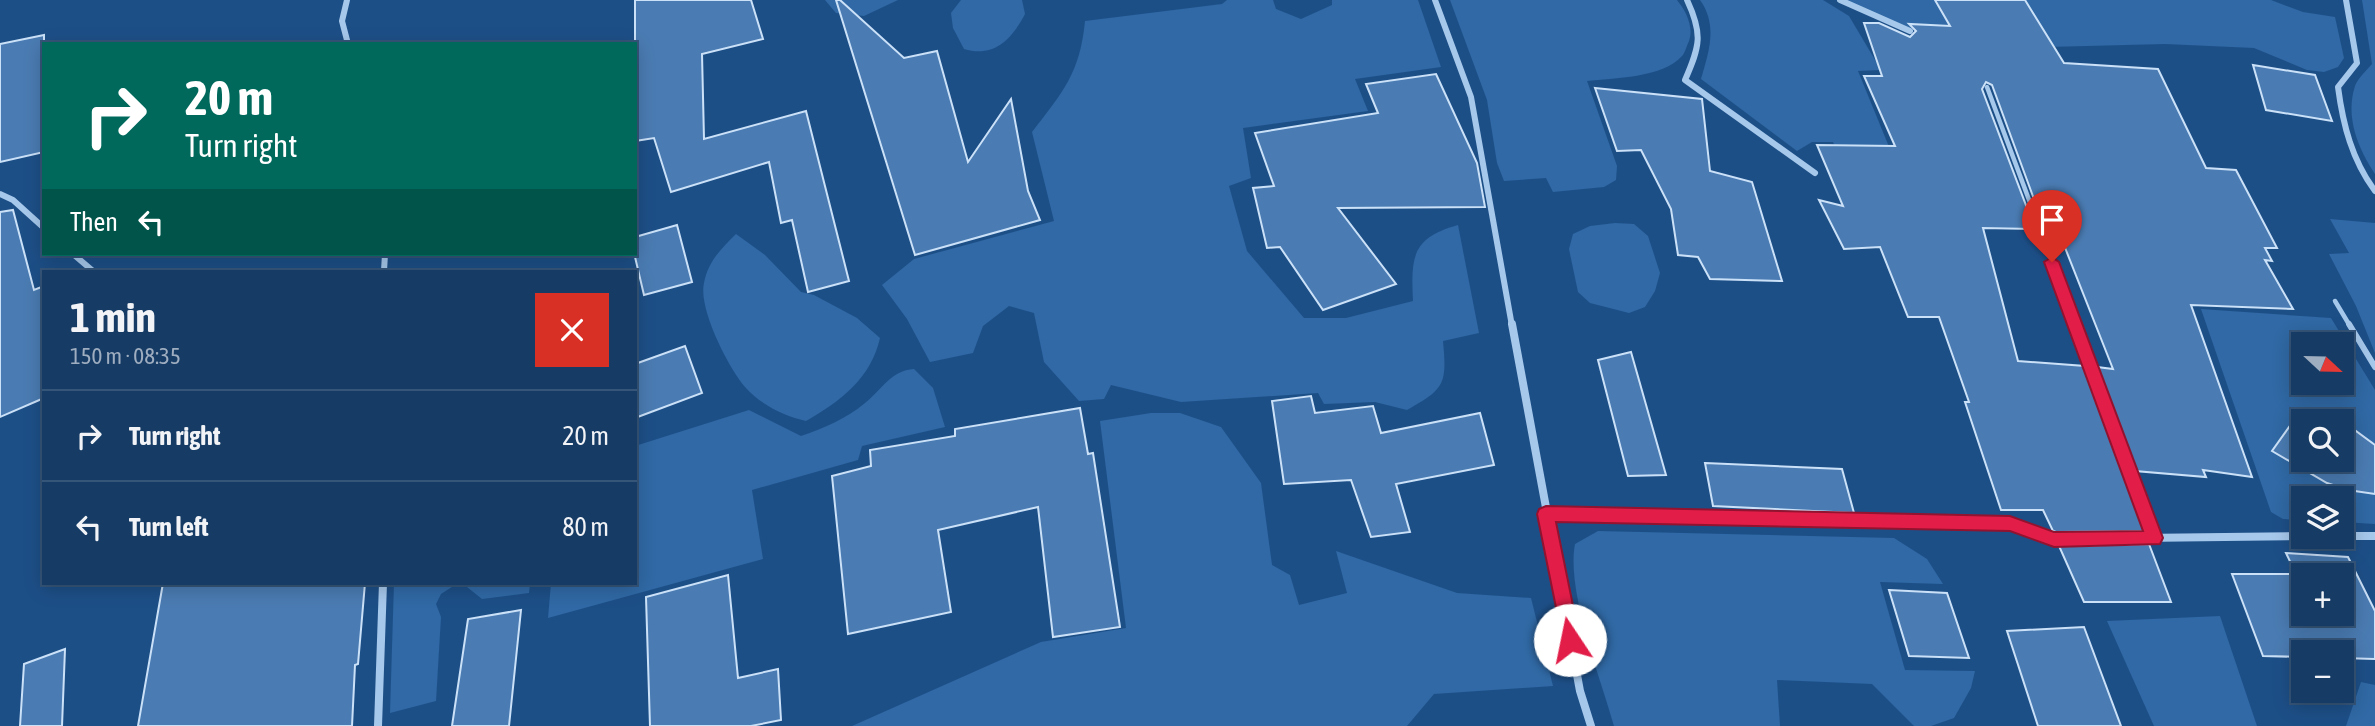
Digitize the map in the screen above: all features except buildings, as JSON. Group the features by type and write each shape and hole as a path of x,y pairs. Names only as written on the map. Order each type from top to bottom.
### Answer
{"street":[{"path":"347,0 342,21 347,42"},
{"path":"1436,0 1471,97 1546,514 1580,691 1591,726"},
{"path":"1687,0 1701,29 1696,55 1685,80 1815,173"},
{"path":"1839,0 1910,30"},
{"path":"2346,0 2357,63 2338,87 2343,129 2362,175 2375,191"},
{"path":"0,194 13,200 42,226"},
{"path":"75,256 92,270"},
{"path":"1546,514 2010,524 2054,539 2291,536"},
{"path":"2354,536 2375,536"},
{"path":"378,726 383,585"}],"lane":[{"path":"1987,87 2154,538"},
{"path":"2335,301 2375,367"}],"shaded area":[{"path":"825,0 898,0 864,16 836,13"},
{"path":"961,0 1022,0 1025,14 1001,44 984,51 964,49 953,28 951,13"},
{"path":"1227,0 1273,0 1276,9 1301,19 1332,5 1332,0 1418,0 1441,67 1355,79 1368,111 1243,128 1251,178 1229,186 1247,251 1304,318 1346,318 1413,301 1413,273 1417,252 1431,236 1458,225 1479,333 1443,341 1444,367 1441,384 1429,396 1407,410 1375,402 1324,404 1318,393 1181,402 1111,385 1104,399 1079,401 1044,362 1034,313 1009,306 983,326 973,353 930,362 907,319 882,285 914,259 1054,221 1032,132 1068,81 1079,55 1085,21 1222,4"},
{"path":"1450,0 1677,0 1690,25 1689,41 1682,56 1663,69 1650,73 1587,81 1617,166 1616,180 1604,187 1553,192 1546,178 1504,181 1497,163 1487,100"},
{"path":"1700,0 1823,0 1849,16 1881,70 1858,71 1894,159 1841,160 1833,142 1812,142 1797,151 1701,79 1709,49 1710,29 1706,9"},
{"path":"1846,0 2271,0 2303,12 2335,17 2344,58 2338,67 2324,72 2307,70 2254,48 2165,44 2047,47 1943,35 1900,26"},
{"path":"2362,0 2375,0 2375,174 2363,154 2352,121 2355,86 2372,64"},
{"path":"2330,219 2375,223 2375,353 2356,306 2329,254 2349,253"},
{"path":"1634,224 1648,236 1660,273 1655,291 1645,307 1629,313 1590,303 1578,292 1569,249 1573,234 1590,226"},
{"path":"736,234 765,255 801,292 814,295 857,318 880,338 870,365 862,377 831,405 806,421 773,409 745,387 723,352 710,322 703,294 706,275 716,256"},
{"path":"2201,309 2331,318 2340,332 2291,332 2291,396 2354,396 2354,356 2375,390 2375,524 2354,523 2354,486 2291,486 2291,519 2283,519 2271,512"},
{"path":"914,369 933,388 945,427 862,446 858,460 752,490 763,559 548,618 551,585 637,585 637,445 749,410 801,436 850,414 893,377"},
{"path":"1151,413 1180,413 1221,427 1261,483 1272,565 1290,575 1299,605 1347,593 1336,551 1457,593 1531,598 1553,686 1434,694 1407,726 852,726 1041,642 1126,628 1100,421"},
{"path":"1598,531 1894,538 1927,559 1943,584 1880,582 1905,670 1975,671 1971,688 1954,718 1931,726 1914,726 1872,684 1777,680 1780,726 1614,726 1575,586 1575,544"},
{"path":"394,585 455,585 441,594 436,604 441,617 436,701 390,713"},
{"path":"464,585 530,585 529,593 482,599"},
{"path":"2220,616 2257,726 2154,726 2107,621"},
{"path":"2361,682 2375,685 2375,726 2346,726"}],"route":[{"path":"1570,640 1546,514 2010,524 2054,539 2154,538 2052,262"}]}
